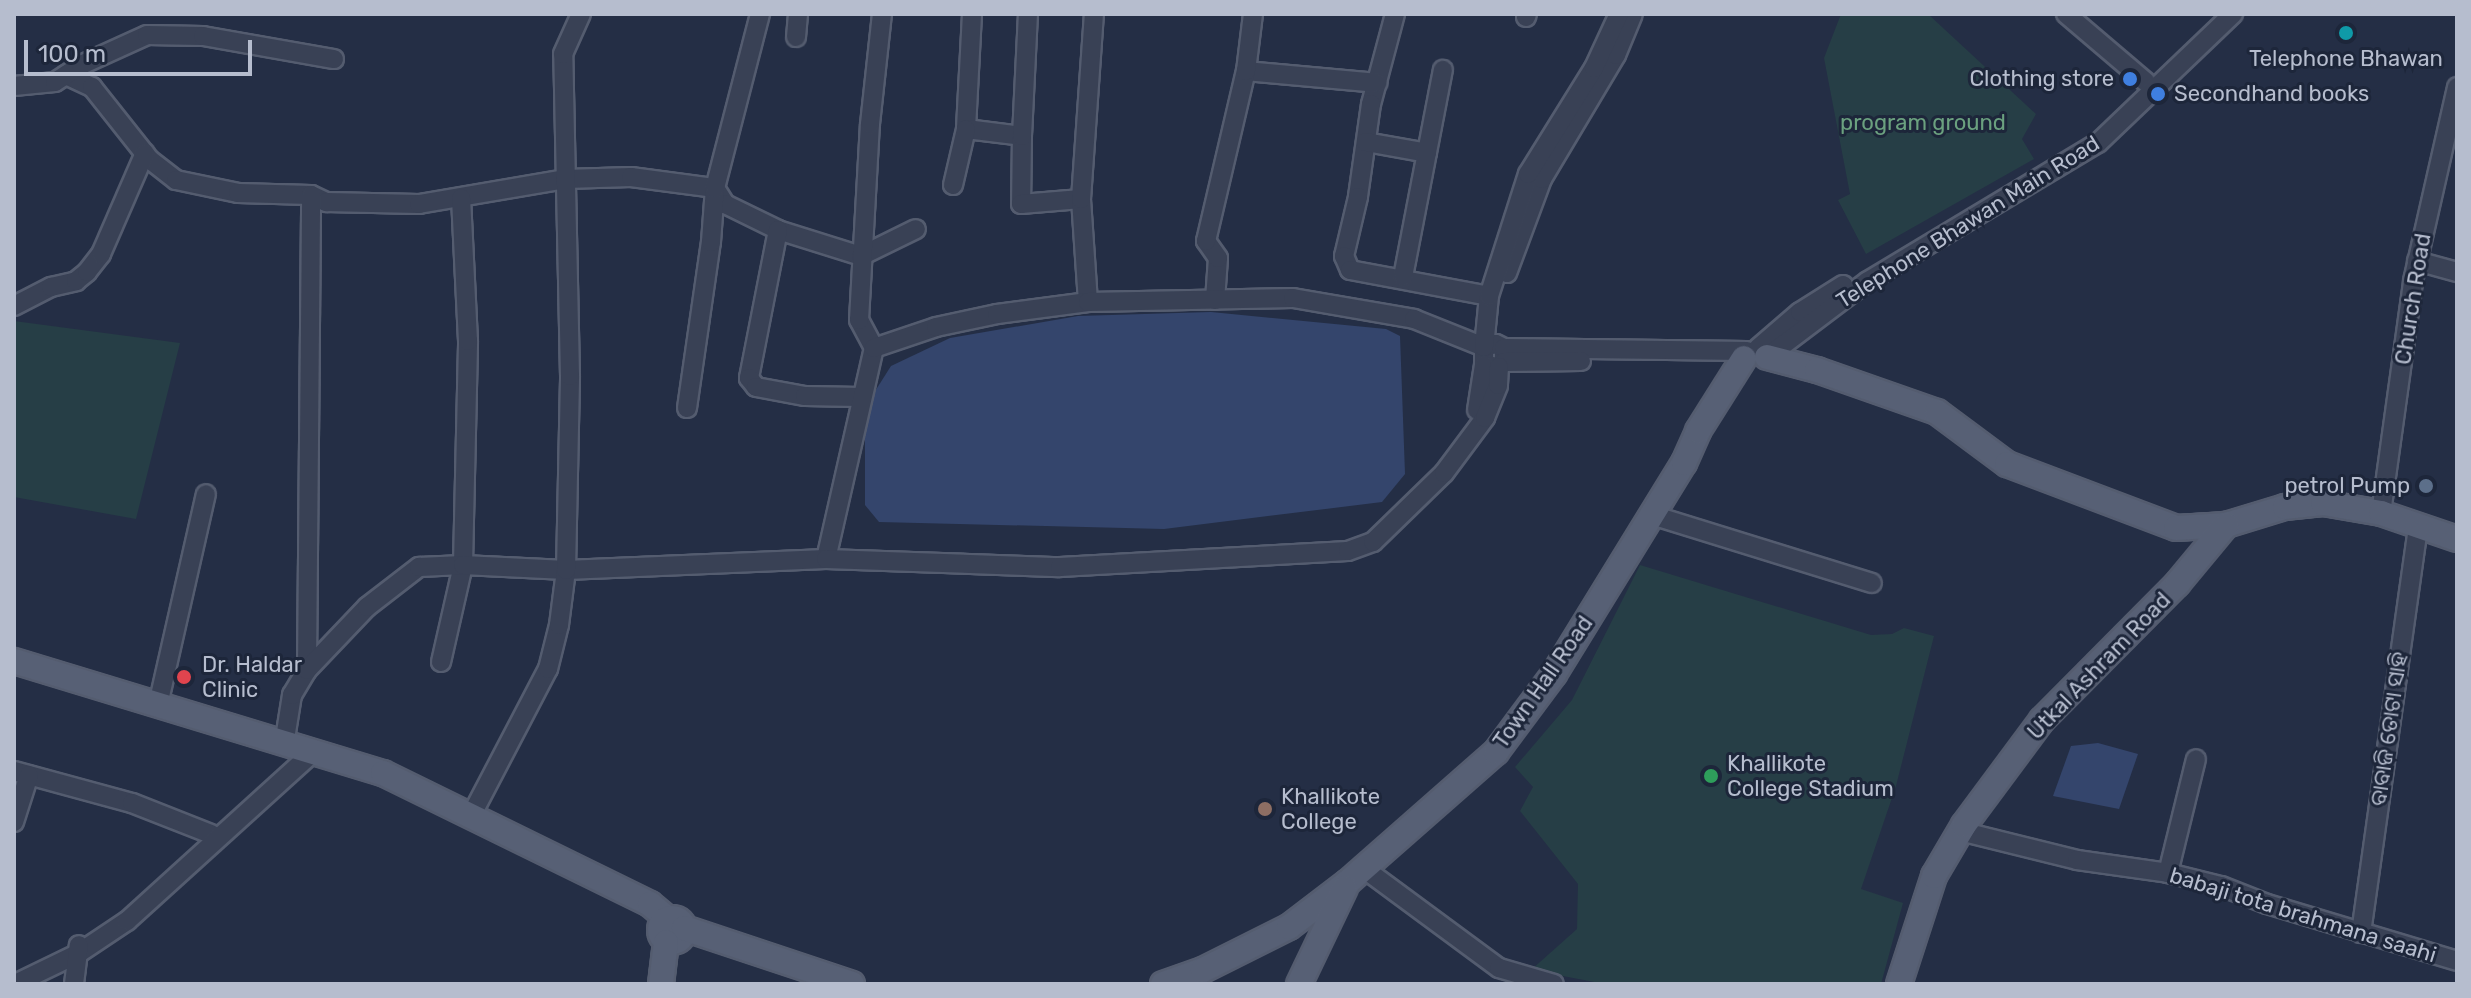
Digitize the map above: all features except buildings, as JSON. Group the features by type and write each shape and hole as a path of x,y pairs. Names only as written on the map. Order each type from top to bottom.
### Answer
{"main road":[{"name":"Town Hall Road","path":"1163,984 1203,970 1289,927 1496,752 1554,674 1684,463 1709,437 1754,357"},
{"path":"1754,357 1817,370 1937,412 2007,464 2042,480 2176,528 2226,525 2285,507 2323,503 2381,513 2457,539"},
{"name":"Utkal Ashram Road","path":"1899,984 1934,876 1960,831 2042,720 2177,584 2226,525"},
{"path":"14,661 383,773 650,904 673,929 817,979 852,984"},
{"path":"1299,984 1314,948 1355,874"},
{"path":"1289,927 1314,948"},
{"path":"661,984 673,929"}],"street":[{"path":"687,408 711,242 715,188 760,14"},
{"path":"796,37 798,14"},
{"path":"826,559 860,397 874,348 859,320 861,256 882,14"},
{"path":"953,185 966,129 972,14"},
{"path":"1028,14 1021,204 1081,199"},
{"path":"1088,302 1081,199 1094,14"},
{"path":"1215,300 1218,258 1206,241 1246,71 1253,14"},
{"path":"1395,14 1377,83 1358,197 1344,256 1350,270 1403,277 1489,296"},
{"path":"1495,356 1489,296 1528,174 1594,68 1619,14"},
{"path":"299,749 292,695 307,670 367,607 419,567 463,565 566,570 826,559 1060,567 1348,551 1373,542 1444,473 1492,401 1501,290 1542,179 1616,55 1633,14"},
{"path":"2066,14 2146,82"},
{"name":"Telephone Bhawan Main Road","path":"1754,357 1800,312 2091,134 2216,14"},
{"name":"Telephone Bhawan Main Road","path":"1754,357 1868,281 2098,143 2233,14"},
{"path":"471,816 548,669 559,625 566,570 570,376 563,54 574,16"},
{"path":"14,86 55,82 147,35 203,36 334,59"},
{"path":"1403,277 1443,70"},
{"path":"1246,71 1377,83"},
{"path":"66,75 92,87 145,153 176,180 238,193 311,195 326,202 419,204 565,179 631,177 715,188"},
{"name":"Church Road","path":"2381,513 2417,261 2453,124 2457,87"},
{"path":"966,129 1022,136"},
{"path":"1366,142 1427,153"},
{"path":"14,306 51,287 76,281 87,272 101,254 145,153"},
{"path":"715,188 725,204 778,230 861,256 916,229"},
{"path":"307,670 311,195"},
{"path":"441,662 463,565 468,341 461,198"},
{"path":"778,230 749,378 756,387 805,396 860,397"},
{"path":"2417,261 2457,272"},
{"path":"874,348 936,327 982,317 1088,302 1293,298 1414,319 1495,356 1754,357"},
{"path":"158,705 206,494"},
{"path":"1652,515 1872,583"},
{"name":"ବାବାଜି ତୋଟା ସାହି","path":"2361,933 2418,525"},
{"path":"14,975 79,947 121,915 299,749"},
{"path":"15,984 127,921 299,749"},
{"path":"2168,873 2196,759"},
{"path":"14,822 22,773 132,803 211,834"},
{"name":"babaji tota brahmana saahi","path":"1960,831 2077,860 2168,873 2221,886 2457,961"},
{"path":"1355,874 1499,968 1529,980 1554,984"},
{"path":"74,984 79,947"}],"green space":[{"name":"program ground","path":"1841,14 1928,14 2036,114 2022,139 2034,159 1866,254 1838,200 1850,194 1824,58"},
{"path":"14,321 180,343 136,519 14,497"},
{"name":"Khallikote College Stadium","path":"1640,565 1871,635 1892,634 1904,628 1934,636 1896,786 1861,889 1903,903 1881,984 1605,984 1531,970 1577,929 1578,884 1520,811 1533,787 1515,767 1572,700"}],"water":[{"path":"1211,312 1386,329 1400,336 1405,474 1382,502 1164,529 879,522 865,505 865,407 891,366 950,338 1078,316"},
{"path":"2098,743 2138,754 2119,809 2053,796 2071,746"}],"place":[{"name":"Telephone Bhawan","path":"2346,33"},
{"name":"Clothing store","path":"2130,79"},
{"name":"Secondhand books","path":"2158,94"},
{"name":"petrol Pump","path":"2426,486"},
{"name":"Dr. Haldar Clinic","path":"184,677"},
{"name":"Khallikote College Stadium","path":"1711,776"},
{"name":"Khallikote College","path":"1265,809"}]}
